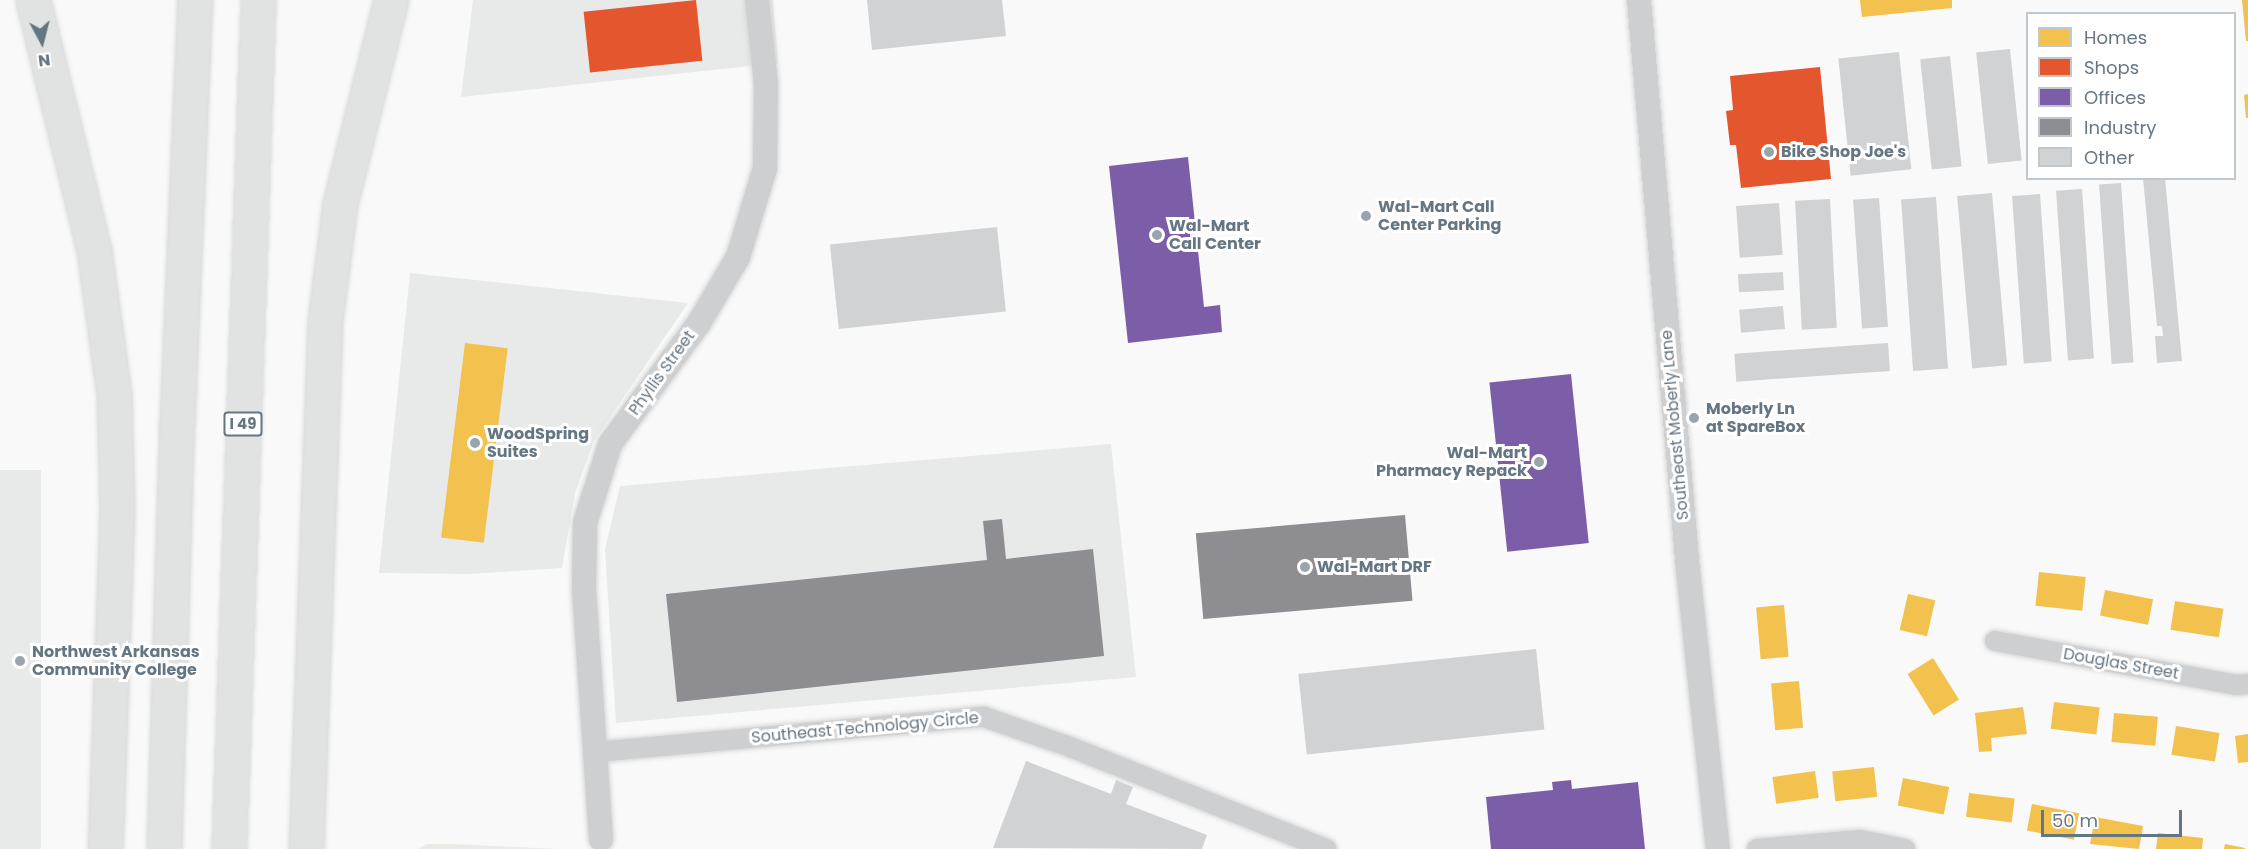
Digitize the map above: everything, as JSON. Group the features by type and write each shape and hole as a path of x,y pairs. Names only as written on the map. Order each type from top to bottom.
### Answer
{"highway":[{"path":"33,0 94,250 114,394 117,522 105,849"},
{"path":"164,849 177,400 195,0"},
{"name":"I 49","path":"229,849 258,0"},
{"path":"306,849 325,322 342,193 391,0"}],"street":[{"name":"Phyllis Street","path":"601,838 584,589 585,523 610,444 699,323 738,257 765,168 766,84 757,0"},
{"name":"Southeast Moberly Lane","path":"1639,0 1688,570 1718,849"},
{"name":"Douglas Street","path":"1995,641 2236,685 2248,684"},
{"name":"Southeast Technology Circle","path":"596,753 984,717 1050,739 1326,849"},
{"path":"1757,849 1860,840 1905,849"}],"shaded area":[{"path":"473,0 773,0 778,63 461,97"},
{"path":"410,273 688,303 594,441 575,493 562,568 470,574 379,573"},
{"path":"1111,444 1136,677 616,723 605,549 620,486"},
{"name":"Northwest Arkansas Community College","path":"0,470 41,470 41,849 0,849"},
{"path":"428,844 450,844 559,849 417,849"}],"building: Homes":[{"path":"1860,0 1952,0 1952,8 1862,17"},
{"path":"2242,0 2248,0 2248,41 2246,41"},
{"path":"2248,94 2248,118 2246,118 2244,95"},
{"name":"WoodSpring Suites","path":"465,343 508,348 484,543 441,538"},
{"path":"2039,572 2086,577 2082,611 2035,606"},
{"path":"2105,590 2153,599 2148,625 2100,616"},
{"path":"1908,594 1935,600 1927,636 1900,630"},
{"path":"2175,601 2223,609 2219,637 2170,630"},
{"path":"1784,605 1789,657 1761,659 1756,607"},
{"path":"1933,658 1959,700 1934,715 1908,674"},
{"path":"1799,681 1803,728 1775,730 1771,683"},
{"path":"2054,702 2100,708 2096,734 2051,729"},
{"path":"2023,707 2027,734 1991,738 1992,751 1979,752 1975,713"},
{"path":"2114,713 2158,717 2155,746 2111,742"},
{"path":"2176,726 2219,733 2215,762 2171,755"},
{"path":"2248,734 2248,762 2238,763 2235,736"},
{"path":"1874,767 1877,797 1835,801 1832,771"},
{"path":"1815,771 1819,798 1776,804 1772,777"},
{"path":"1903,778 1949,787 1944,814 1898,805"},
{"path":"1969,793 2015,799 2012,822 1966,817"},
{"path":"2032,804 2079,813 2074,840 2027,831"},
{"path":"2095,817 2143,826 2139,849 2090,844"},
{"path":"2158,833 2203,838 2202,849 2156,849"},
{"path":"2225,844 2245,848 2245,849 2224,849"}],"building: Shops":[{"path":"696,0 702,61 590,72 584,12"},
{"path":"1820,67 1831,179 1741,188 1736,145 1730,145 1726,111 1733,110 1730,76"}],"building: Offices":[{"name":"Wal-Mart Call Center","path":"1188,157 1204,307 1220,305 1222,332 1128,343 1109,166"},
{"name":"Wal-Mart Pharmacy Repack","path":"1571,374 1589,543 1507,552 1489,383"},
{"path":"1571,780 1572,789 1638,782 1645,849 1491,849 1486,797 1553,790 1552,782"}],"building: Industry":[{"name":"Wal-Mart DRF","path":"1405,515 1412,601 1203,619 1196,533"},
{"path":"1002,519 1006,559 1093,549 1104,656 677,702 666,594 987,560 983,521"}],"building: Other":[{"path":"867,0 1002,0 1006,36 872,50"},
{"path":"2010,49 2022,160 1988,164 1976,53"},
{"path":"1899,52 1911,169 1851,176 1838,58"},
{"path":"1950,56 1962,166 1932,170 1920,59"},
{"path":"2143,180 2165,180 2182,361 2157,363 2155,336 2163,336 2162,326 2157,326"},
{"path":"2121,183 2134,363 2112,364 2099,185"},
{"path":"2082,189 2094,359 2068,360 2056,191"},
{"path":"1992,193 2007,365 1972,368 1957,196"},
{"path":"2040,194 2052,362 2024,364 2012,196"},
{"path":"1936,197 1948,369 1913,371 1901,199"},
{"path":"1879,198 1888,327 1862,328 1853,200"},
{"path":"1830,199 1837,328 1802,330 1795,201"},
{"path":"1779,203 1783,255 1740,258 1736,206"},
{"path":"997,227 1006,312 839,329 830,245"},
{"path":"1783,272 1784,290 1739,292 1738,274"},
{"path":"1783,306 1785,329 1741,333 1739,310"},
{"path":"1888,343 1890,371 1736,382 1734,354"},
{"path":"1536,649 1544,730 1307,755 1298,674"},
{"path":"1026,761 1111,794 1116,780 1133,787 1126,804 1207,835 1202,849 993,848"}],"place":[{"name":"Bike Shop Joe's","path":"1769,152"},
{"name":"Wal-Mart Call Center Parking","path":"1366,216"},
{"name":"Wal-Mart Call Center","path":"1157,235"},
{"name":"Moberly Ln at SpareBox","path":"1694,418"},
{"name":"WoodSpring Suites","path":"475,443"},
{"name":"Wal-Mart Pharmacy Repack","path":"1539,462"},
{"name":"Wal-Mart DRF","path":"1305,567"},
{"name":"Northwest Arkansas Community College","path":"20,661"}]}
